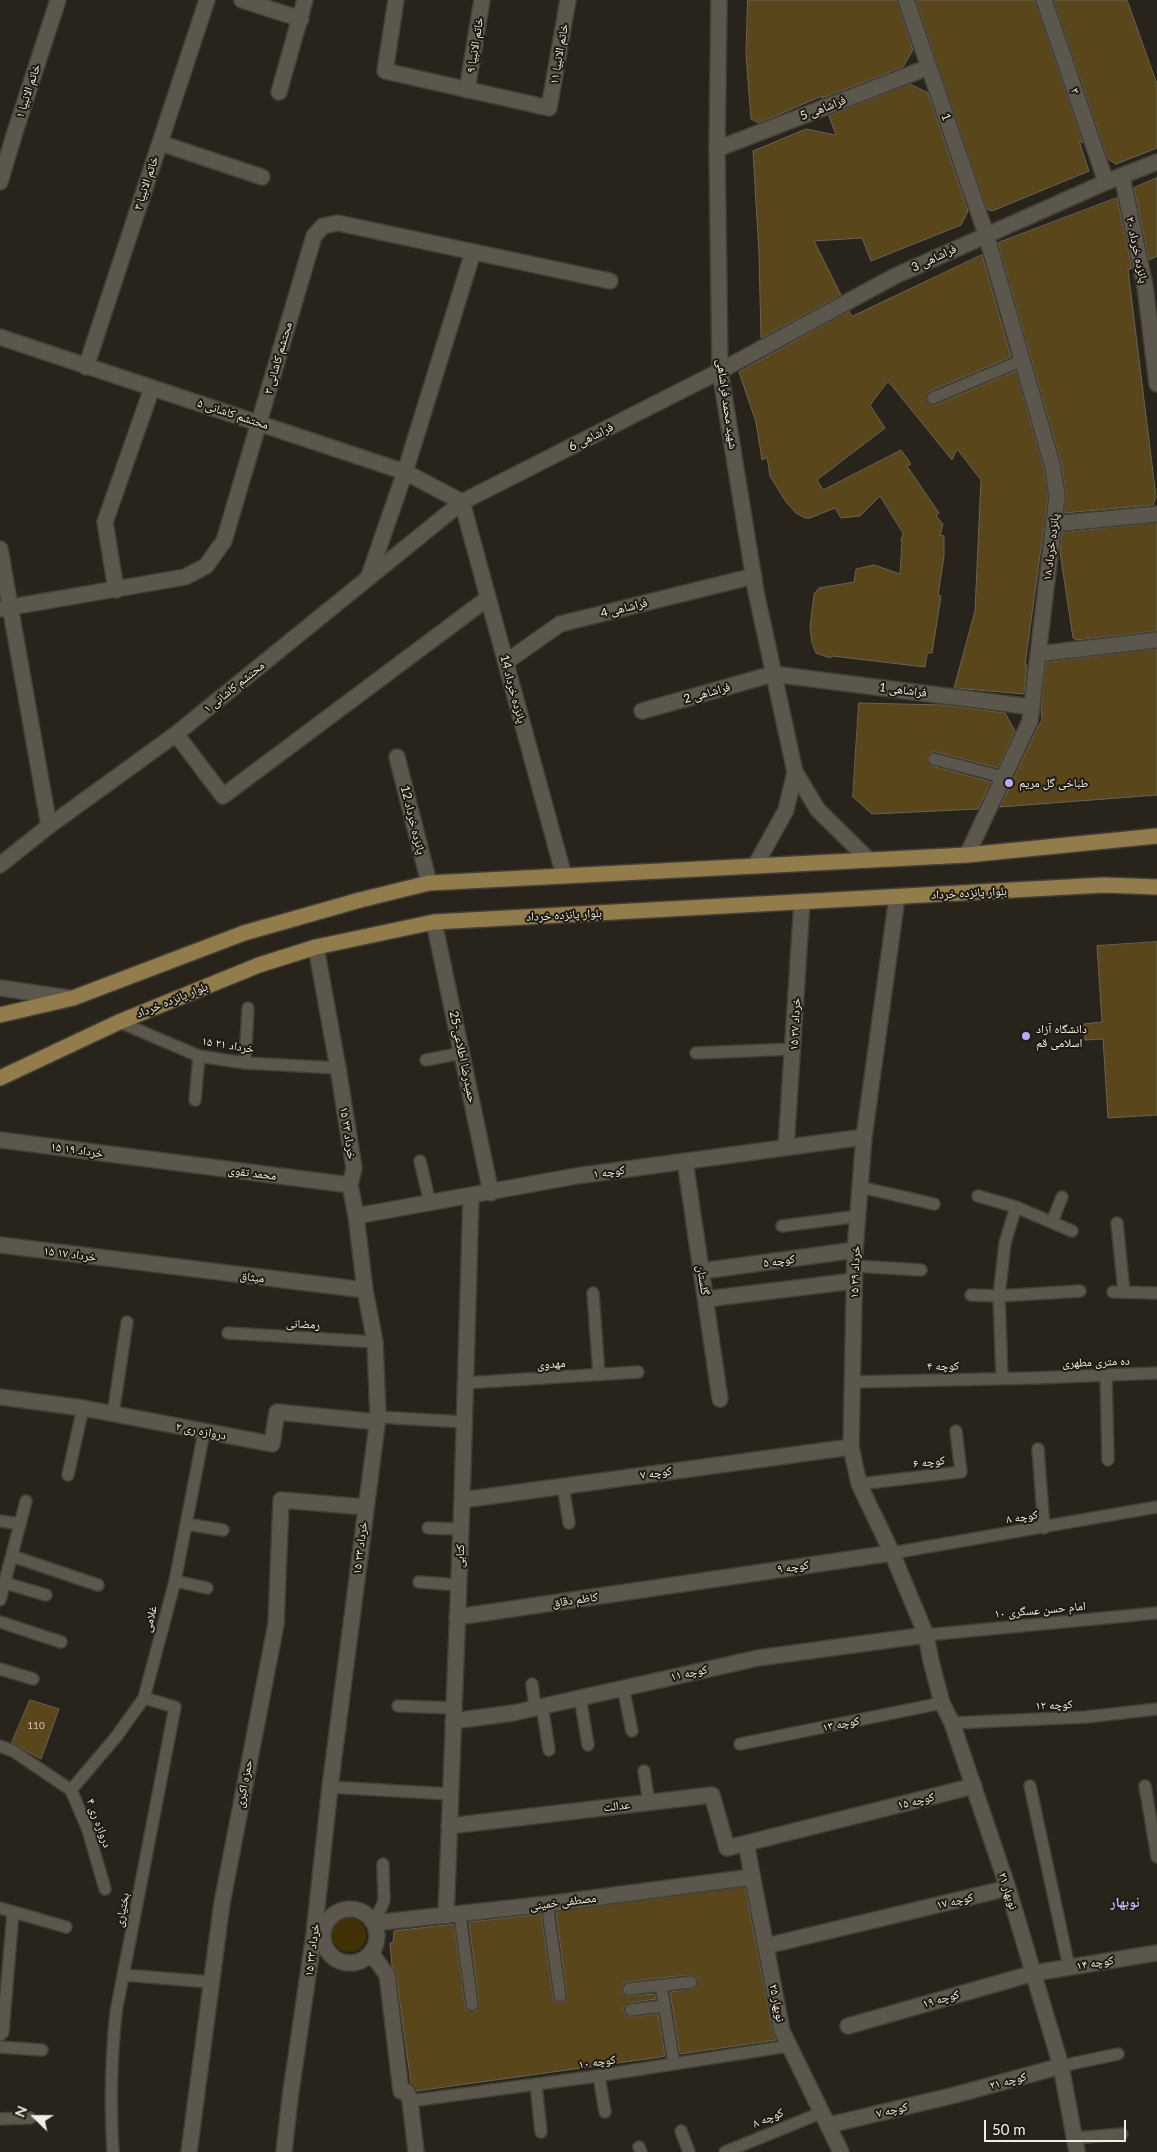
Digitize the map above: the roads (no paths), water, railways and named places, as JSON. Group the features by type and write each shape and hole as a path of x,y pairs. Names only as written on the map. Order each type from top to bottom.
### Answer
{"main road":[{"path":"0,1015 73,998 244,933 360,900 429,883 967,855 1157,836"},
{"name":"بلوار پانزده خرداد","path":"0,1078 119,1022 259,964 316,947 434,922 1104,885 1157,886"}],"street":[{"name":"خاتم الانبیا ۱","path":"0,182 7,129 58,0"},
{"name":"خاتم الانبیا ۳","path":"86,367 207,0"},
{"path":"242,0 301,19"},
{"path":"279,92 305,0"},
{"path":"396,0 385,71 467,90"},
{"name":"خاتم الانبیا ۹","path":"467,90 482,0"},
{"name":"خاتم الانبیا ۱۱","path":"467,90 549,108 568,0"},
{"name":"شهید محمد فراشاهی","path":"720,0 717,149 720,371 754,576 795,772"},
{"name":"1","path":"906,0 986,234"},
{"name":"۳","path":"1044,0 1106,182"},
{"name":"فراشاهی 5","path":"717,149 929,67"},
{"path":"160,143 262,177"},
{"name":"فراشاهی 3","path":"720,371 895,276 986,234 1157,162"},
{"name":"پانزده خرداد ۲۰","path":"1122,176 1151,284 1157,384"},
{"name":"محتشم کاشانی ۳","path":"5,608 186,577 206,566 224,541 314,236 323,226 338,223 610,281"},
{"name":"پانزده خرداد ۱۸","path":"967,855 1030,721 1056,497 1053,468 986,234"},
{"path":"369,578 405,472 473,252"},
{"name":"محتشم کاشانی ۵","path":"0,337 405,472 462,502"},
{"name":"فراشاهی 6","path":"462,502 720,371"},
{"path":"116,590 104,522 152,388"},
{"name":"محتشم کاشانی ۱","path":"0,865 49,826 176,734 462,502"},
{"name":"پانزده خرداد 14","path":"462,502 564,876"},
{"path":"1053,524 1157,514"},
{"path":"0,549 5,608 49,826"},
{"name":"فراشاهی 4","path":"506,662 560,624 754,576"},
{"path":"176,734 223,796 488,598"},
{"path":"1038,654 1157,640"},
{"name":"فراشاهی 1","path":"773,674 1032,707"},
{"name":"فراشاهی 2","path":"642,711 773,674"},
{"name":"پانزده خرداد 12","path":"397,757 429,883"},
{"path":"795,772 818,810 869,860"},
{"path":"755,866 786,810 795,772"},
{"name":"۱۵ خرداد ۲۹","path":"897,897 864,1137 856,1250 850,1447 859,1484 892,1553 926,1635"},
{"name":"۱۵ خرداد ۲۷","path":"786,1146 802,902"},
{"name":"حمیدرضا اطلاعی-25","path":"434,922 491,1193"},
{"name":"۱۵ خرداد ۲۳","path":"284,2152 290,2098 318,1935 330,1787 365,1507 378,1420 375,1342 365,1290 356,1216 350,1185 354,1168 316,947"},
{"path":"0,988 73,998"},
{"name":"کوچه ۱","path":"356,1216 491,1193 576,1176 786,1146 864,1137"},
{"name":"۱۵ خرداد ۱۹","path":"0,1140 154,1161"},
{"name":"محمد تقوی","path":"154,1161 350,1185"},
{"name":"گلستان","path":"685,1161 720,1399"},
{"name":"کتابی","path":"453,1916 449,1826 461,1529 471,1196"},
{"name":"۱۵ خرداد ۱۷","path":"0,1245 140,1263"},
{"name":"کوچه ۵","path":"702,1271 856,1250"},
{"name":"میثاق","path":"140,1263 365,1290"},
{"path":"706,1299 855,1273"},
{"name":"دروازه ری ۲","path":"0,1397 83,1408 272,1444 277,1412 378,1420"},
{"name":"کوچه ۷","path":"462,1500 850,1447"},
{"name":"حمزه اکبری","path":"189,2152 222,1903 276,1624 281,1500 365,1507"},
{"name":"کوچه ۹","path":"694,1582 892,1553"},
{"name":"کاظم دقاق","path":"457,1617 694,1582"},
{"name":"کوچه ۱۱","path":"453,1714 513,1714 623,1687 758,1658 926,1635"},
{"name":"نوبهار ۲۱","path":"926,1635 942,1703 952,1724 1008,1888 1062,2066 1076,2145"},
{"name":"کوچه ۱۵","path":"746,1843 974,1786"},
{"name":"عدالت","path":"449,1826 712,1795 727,1848 746,1843"},
{"name":"نوبهار ۲۵","path":"746,1843 782,2032 826,2118 841,2152"},
{"name":"مصطفی خمینی","path":"374,1923 453,1916 752,1877"},
{"name":"کوچه ۱۷","path":"766,1946 1008,1888"},
{"path":"346,1909 355,1909 364,1913 374,1923 377,1936 375,1946 371,1953 357,1962 340,1962 327,1951 318,1935 329,1918 337,1912 346,1909"},
{"path":"371,1953 387,1975 401,2091 407,2092 410,2100 416,2152"},
{"name":"کوچه ۱۴","path":"1034,1973 1157,1953"},
{"name":"کوچه ۱۹","path":"848,2026 1034,1973"},
{"name":"کوچه ۲۱","path":"955,2095 1062,2066"},
{"name":"کوچه ۷","path":"826,2118 955,2095"}],"lane":[{"path":"933,398 1023,360"},
{"path":"934,759 1003,778"},
{"path":"245,1063 248,1008"},
{"name":"۱۵ خرداد ۲۱","path":"119,1022 199,1056 245,1063 338,1068"},
{"path":"696,1053 793,1049"},
{"path":"426,1060 462,1053"},
{"path":"195,1100 199,1056"},
{"path":"420,1160 430,1203"},
{"path":"860,1187 934,1204"},
{"path":"978,1196 1016,1207 1072,1231"},
{"path":"1052,1222 1062,1197"},
{"path":"1002,1378 999,1296 1005,1243 1016,1207"},
{"path":"782,1226 858,1216"},
{"path":"1117,1223 1119,1292 1157,1293"},
{"path":"855,1273 921,1270"},
{"path":"971,1296 1080,1291"},
{"path":"593,1293 599,1374"},
{"path":"113,1414 127,1322"},
{"name":"رمضانی","path":"228,1334 375,1342"},
{"name":"مهدوی","path":"466,1383 638,1372"},
{"name":"ده متری مطهری","path":"1036,1378 1157,1373"},
{"path":"1106,1375 1108,1460"},
{"name":"کوچه ۴","path":"852,1382 1036,1378"},
{"path":"68,1475 83,1408"},
{"path":"378,1420 464,1422"},
{"name":"کوچه ۶","path":"859,1484 960,1472 956,1431"},
{"name":"غلامی","path":"72,1790 116,1737 144,1698 175,1580 204,1432"},
{"path":"1038,1449 1044,1528"},
{"path":"562,1486 569,1523"},
{"path":"0,1600 26,1501"},
{"name":"کوچه ۸","path":"892,1553 1157,1507"},
{"path":"0,1521 20,1524"},
{"path":"186,1524 223,1530"},
{"path":"428,1528 461,1529"},
{"path":"12,1556 98,1585"},
{"path":"175,1580 208,1588"},
{"path":"418,1582 459,1585"},
{"path":"4,1583 46,1595"},
{"name":"امام حسن عسگری ۱۰","path":"926,1635 1157,1614"},
{"path":"0,1622 61,1642"},
{"path":"0,1669 33,1679"},
{"path":"532,1684 549,1750"},
{"path":"623,1687 632,1731"},
{"path":"580,1697 588,1745"},
{"name":"بختیاری","path":"113,2152 110,2107 116,2012 174,1707 144,1698"},
{"name":"کوچه ۱۳","path":"740,1744 942,1703"},
{"path":"398,1706 453,1714"},
{"name":"کوچه ۱۲","path":"952,1724 1086,1717 1157,1709"},
{"name":"دروازه ری ۴","path":"0,1746 13,1751 72,1790 88,1830 105,1889"},
{"path":"644,1771 649,1803"},
{"path":"1030,1786 1069,1967"},
{"path":"1145,1786 1157,1857"},
{"path":"330,1787 450,1794"},
{"path":"374,1923 384,1901 384,1864"},
{"path":"547,1904 560,1996"},
{"path":"0,1908 66,1927"},
{"path":"0,2035 3,2032 13,1912"},
{"path":"453,1916 472,2005"},
{"path":"124,1975 211,1982"},
{"path":"629,1989 691,1982"},
{"path":"661,1985 674,2064"},
{"path":"631,2010 664,2006"},
{"name":"کوچه ۱۰","path":"410,2100 599,2076 788,2046"},
{"path":"0,2047 42,2050"},
{"path":"1062,2066 1118,2054"},
{"path":"599,2076 605,2112"},
{"path":"536,2084 541,2132"},
{"path":"0,2118 30,2118"},
{"name":"کوچه ۸","path":"725,2152 826,2118"},
{"path":"681,2131 689,2152"},
{"path":"1076,2145 1122,2134"}],"place":[{"name":"طباخی گل مریم","path":"1009,783"},
{"name":"دانشگاه آزاد اسلامی قم","path":"1026,1036"}],"district":[{"name":"نوبهار","path":"1125,1902"}]}
